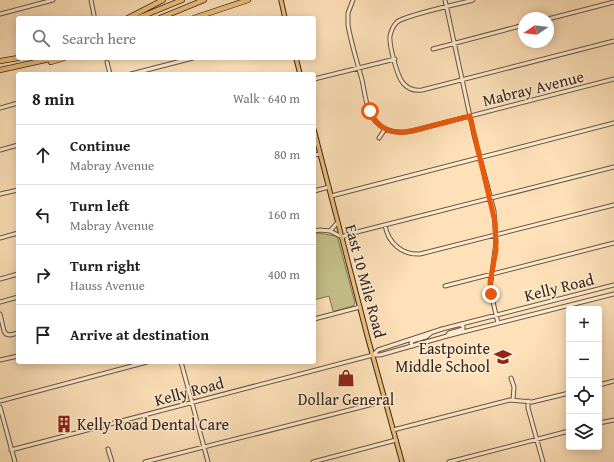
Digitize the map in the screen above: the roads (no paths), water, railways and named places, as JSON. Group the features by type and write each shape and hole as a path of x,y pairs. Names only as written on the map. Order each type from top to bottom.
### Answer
{"highway":[{"path":"132,16 163,0"},
{"path":"143,16 182,0"},
{"path":"165,16 204,0"},
{"path":"231,0 237,4"},
{"path":"200,16 248,0"},
{"path":"0,61 16,58"},
{"path":"0,70 46,60"},
{"path":"27,65 42,64 57,60"}],"main road":[{"path":"281,0 285,16"},
{"path":"296,60 300,72"},
{"name":"East 10 Mile Road","path":"316,138 402,462"}],"street":[{"path":"0,14 53,0"},
{"path":"91,0 94,15"},
{"path":"347,0 352,1 348,13 348,25 370,111 375,121 385,129 379,138"},
{"path":"446,0 470,116 494,216 496,235 495,255 490,289 498,323"},
{"path":"473,0 404,18 396,23 392,28 390,37 395,59 400,78 406,85 412,89 422,90 614,41"},
{"path":"554,17 614,2"},
{"path":"433,49 518,27"},
{"path":"316,79 395,59"},
{"path":"139,72 185,60"},
{"path":"107,62 110,72"},
{"name":"Mabray Avenue","path":"385,129 393,132 404,133 614,79"},
{"path":"0,108 16,104"},
{"path":"331,196 614,123"},
{"path":"0,150 16,146"},
{"path":"316,155 320,154"},
{"path":"316,231 330,231 342,237 614,167"},
{"path":"316,190 329,187"},
{"path":"0,194 16,190"},
{"path":"385,225 388,237 396,246 402,250 414,254 426,253 614,205"},
{"path":"330,231 338,222"},
{"path":"0,238 16,234"},
{"path":"445,286 614,243"},
{"path":"0,279 16,275"},
{"name":"Kelly Road","path":"373,355 378,350 433,331 614,285"},
{"name":"Kelly Road","path":"11,450 373,355 380,355 447,336 614,294"},
{"path":"0,302 16,298"},
{"path":"316,318 360,307"},
{"path":"0,314 6,334 16,334"},
{"path":"447,336 449,333 463,329 463,326 460,324"},
{"path":"413,346 411,343 412,341 426,337 433,331"},
{"path":"0,360 16,356"},
{"path":"0,401 139,364"},
{"path":"182,364 208,462"},
{"path":"511,378 514,387 513,400"},
{"path":"602,384 614,381"},
{"path":"393,430 513,400 536,401 566,394"},
{"path":"145,462 386,400"},
{"path":"528,401 528,408 543,462"},
{"path":"0,407 15,462"},
{"path":"602,422 614,420"},
{"path":"449,462 566,432"},
{"path":"313,462 396,440"},
{"path":"108,449 112,462"}],"place":[{"name":"Eastpointe Middle School","path":"503,357"},
{"name":"Dollar General","path":"346,378"},
{"name":"Kelly Road Dental Care","path":"64,424"}]}
